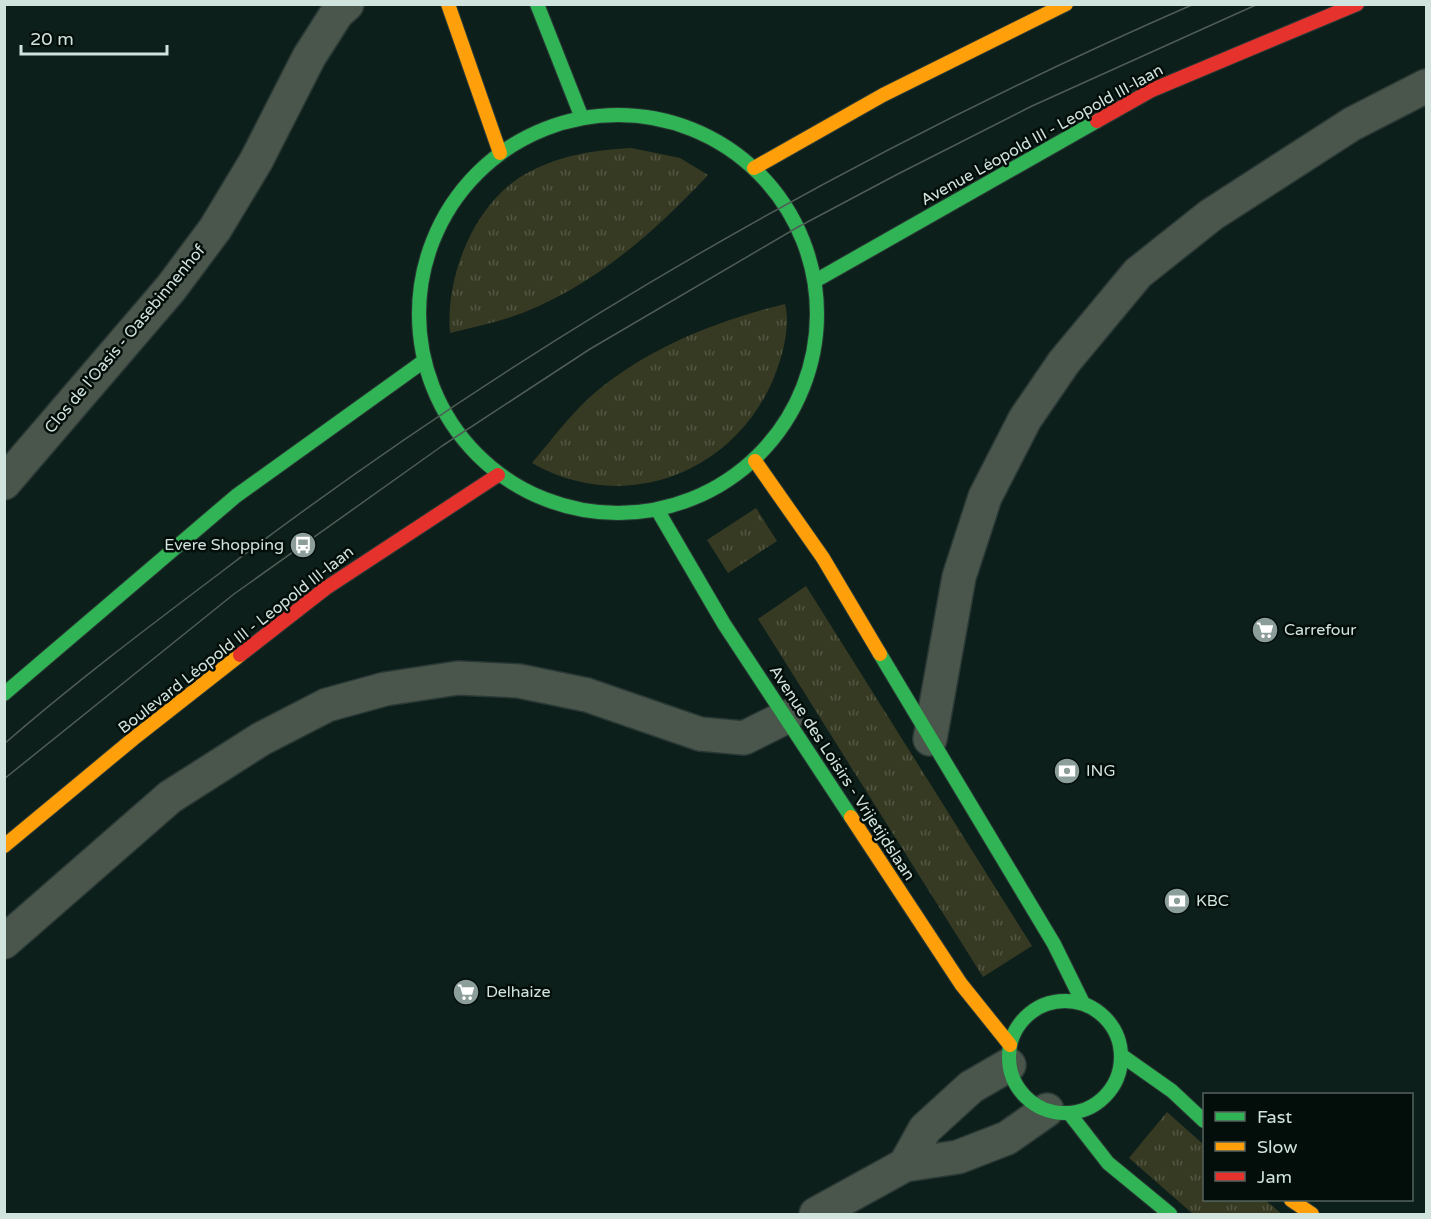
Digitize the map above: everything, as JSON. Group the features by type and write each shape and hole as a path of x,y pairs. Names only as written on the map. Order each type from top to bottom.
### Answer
{"main road":[{"path":"448,4 500,153"},
{"path":"537,4 582,118"},
{"path":"754,168 883,94 1066,4"},
{"name":"Avenue Léopold III - Leopold III-laan","path":"815,281 1152,90 1357,4"},
{"path":"628,115 674,122 717,140 754,168 785,204 798,227 815,281 818,330 808,379 787,423 755,461 710,493 658,511 602,514 548,501 498,475 477,456 453,427 432,388 424,361 418,303 430,246 458,194 500,153 539,131 582,118 628,115"},
{"path":"4,694 236,496 424,361"},
{"path":"755,461 823,558 1054,944 1083,1003"},
{"name":"Boulevard Léopold III - Leopold III-laan","path":"4,846 133,740 326,588 498,475"},
{"name":"Avenue des Loisirs - Vrijetijdslaan","path":"658,511 724,624 970,998 1010,1055"},
{"path":"1064,1000 1083,1003 1098,1011 1110,1023 1118,1038 1121,1055 1119,1072 1112,1088 1101,1100 1086,1109 1058,1111 1033,1103 1022,1092 1010,1055 1016,1028 1037,1009 1064,1000"},
{"path":"1121,1055 1172,1091 1203,1120"},
{"path":"1058,1111 1108,1163 1170,1215"},
{"path":"1292,1201 1312,1215"}],"street":[{"name":"Clos de l'Oasis - Oasebinnenhof","path":"4,483 171,288 215,229 256,161 309,57 337,13 347,4"},
{"path":"930,739 959,577 986,496 1025,419 1064,362 1138,273 1211,214 1352,124 1426,86"},
{"path":"4,942 170,797 261,739 327,705 385,689 458,678 519,681 587,695 700,734 744,738 786,717"},
{"path":"905,1165 924,1129 1010,1055"},
{"path":"816,1215 905,1165 958,1157 1007,1138 1058,1111"}],"green space":[{"path":"631,148 680,158 708,175 641,240 617,259 565,293 537,307 501,320 450,333 453,288 459,264 467,242 493,201 529,172 553,161 591,152"},
{"path":"785,304 786,332 773,380 755,413 731,440 703,462 671,477 637,485 602,485 567,478 532,463 588,399 640,361 710,327"},
{"path":"756,508 777,541 728,573 707,540"},
{"path":"806,586 1032,946 983,977 758,619"},
{"path":"1167,1112 1203,1144 1203,1201 1266,1201 1282,1214 1193,1214 1129,1158"}],"tram line":[{"path":"4,744 138,635 334,489 450,409 569,332 690,259 938,124 1065,62 1194,4"},
{"path":"4,779 234,594 442,446 590,349 798,227 896,175 1032,106 1258,4"}],"traffic: fast":[{"path":"537,4 582,118"},
{"path":"618,115 657,119 694,130 729,148 759,173 784,203 802,238 813,275 817,314 813,353 802,390 784,425 759,455 729,480 694,498 657,509 618,513 579,509 542,498 507,480 477,455 452,425 434,390 423,353 419,314 423,275 434,238 452,203 477,173 507,148 542,130 579,119 618,115"},
{"path":"815,281 1097,121"},
{"path":"4,694 236,496 424,361"},
{"path":"658,511 724,624 851,817"},
{"path":"880,654 1054,944 1083,1003"},
{"path":"1065,1001 1086,1005 1104,1018 1117,1036 1121,1057 1117,1078 1104,1096 1086,1109 1065,1113 1044,1109 1026,1096 1013,1078 1009,1057 1013,1036 1026,1018 1044,1005 1065,1001"},
{"path":"1121,1055 1172,1091 1203,1120"},
{"path":"1069,1113 1108,1163 1170,1214"}],"traffic: slow":[{"path":"448,4 500,153"},
{"path":"754,168 883,95 1066,4"},
{"path":"755,461 823,558 880,654"},
{"path":"4,846 133,739 240,655"},
{"path":"851,817 961,984 1010,1045"},
{"path":"1292,1201 1312,1214"}],"traffic: jam":[{"path":"1097,121 1152,90 1357,4"},
{"path":"240,655 326,588 498,475"}],"place":[{"name":"Evere Shopping","path":"303,545"},
{"name":"Carrefour","path":"1265,630"},
{"name":"ING","path":"1067,771"},
{"name":"KBC","path":"1177,901"},
{"name":"Delhaize","path":"466,992"}]}
